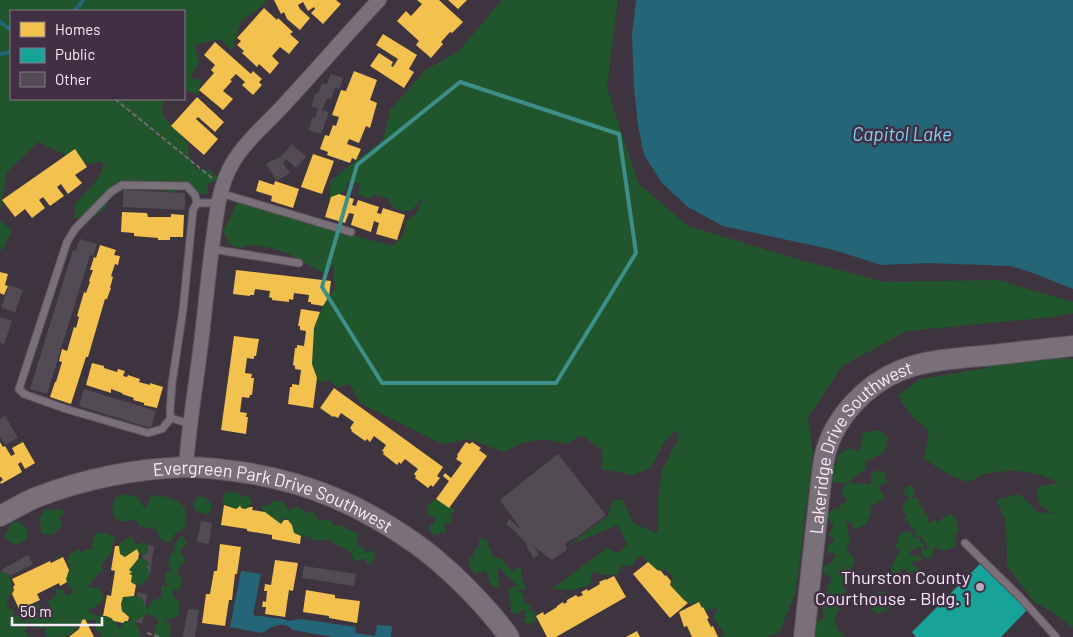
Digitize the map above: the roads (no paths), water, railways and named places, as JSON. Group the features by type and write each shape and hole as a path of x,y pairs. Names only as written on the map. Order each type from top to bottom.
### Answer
{"street":[{"path":"186,467 220,194 232,165 259,129 280,110 379,0"},
{"name":"Lakeridge Drive Southwest","path":"804,637 826,450 836,428 849,409 863,394 899,370 925,363 1073,346"},
{"name":"Evergreen Park Drive Southwest","path":"0,516 36,498 73,485 98,478 143,471 186,467 214,468 289,482 331,496 364,511 395,529 432,555 463,582 502,626 509,637"}],"lane":[{"path":"197,203 195,195 187,186 122,185 111,192 75,229 68,242 19,389 24,394 66,409 148,433 162,429 171,418 172,383 183,310 193,210 197,203 220,194 351,232"},
{"path":"212,249 299,263"},
{"path":"171,418 190,424"},
{"path":"965,543 1020,597 1056,637"}],"water":[{"name":"Capitol Lake","path":"636,0 1073,0 1073,289 1011,266 929,263 881,265 834,250 723,226 688,207 662,183 644,155 638,125 634,87 632,35"},
{"path":"241,571 261,574 253,615 288,621 301,619 356,627 355,633 375,636 377,625 392,626 391,637 333,637 293,630 285,625 274,626 262,633 230,627"}],"waterway":[{"path":"76,10 83,0"},
{"path":"0,22 10,29"},
{"path":"0,54 10,52"}],"place":[{"name":"Thurston County Courthouse - Bldg. 1","path":"980,587"}]}
